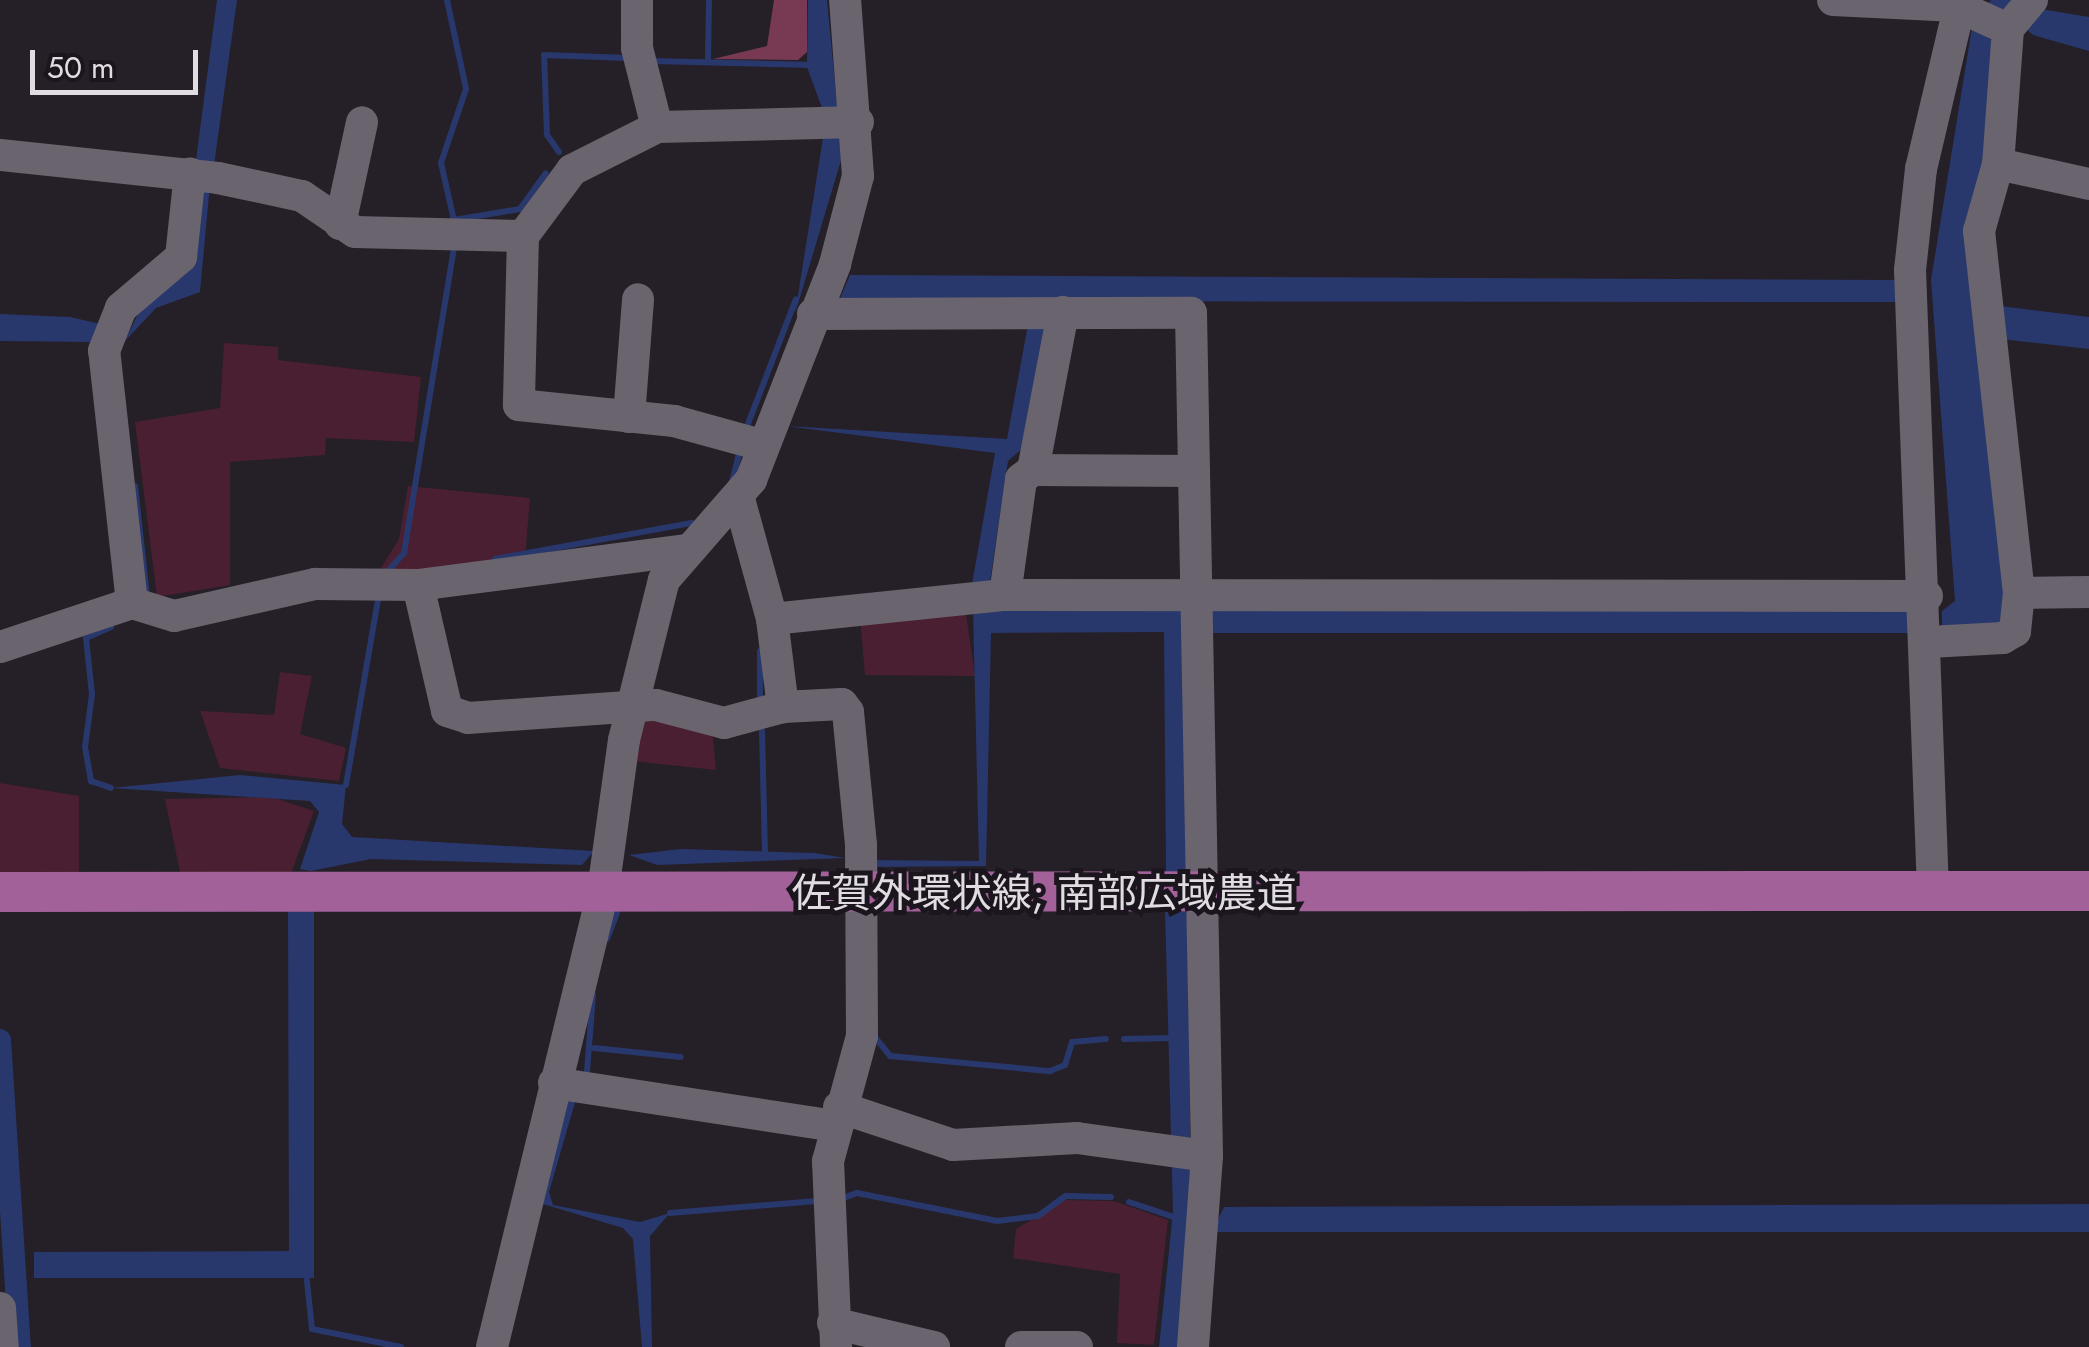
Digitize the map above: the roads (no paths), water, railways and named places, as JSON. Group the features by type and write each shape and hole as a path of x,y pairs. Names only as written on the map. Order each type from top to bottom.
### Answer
{"main road":[{"name":"佐賀外環状線; 南部広域農道","path":"0,892 2089,891"}],"street":[{"path":"637,0 637,48 657,127"},
{"path":"492,1347 603,891 633,706 664,580 686,550 738,498 813,314 858,176 840,123 845,0"},
{"path":"1833,0 1980,13 2032,0"},
{"path":"1929,642 2003,638 2015,631 2018,593 1979,231 1998,164 1980,13"},
{"path":"1934,892 1928,596 1910,270 1921,169 1980,13"},
{"path":"340,224 362,122"},
{"path":"761,445 629,417 519,405 523,236 572,170 657,127 840,123"},
{"path":"0,155 204,175 302,196 340,224 408,240 523,236"},
{"path":"1998,164 2089,184"},
{"path":"132,603 109,338 121,308 181,258 204,175"},
{"path":"629,417 638,299"},
{"path":"1033,470 1063,312"},
{"path":"813,314 1192,312 1206,1156 1193,1347"},
{"path":"1005,596 1021,479 1033,470 1194,471"},
{"path":"738,498 772,619 783,708"},
{"path":"0,647 132,603 174,616 315,584 418,585 686,550"},
{"path":"418,585 447,711 468,718 633,706 724,723 783,708 842,704 848,712 862,1036 836,1116 826,1212 834,1335 934,1347"},
{"path":"2018,593 2089,592"},
{"path":"772,619 1005,596 1928,596"},
{"path":"554,1082 836,1116 953,1145 1077,1138 1164,1156 1206,1156"},
{"path":"0,1308 3,1347"},
{"path":"1021,1347 1077,1347"}],"water":[{"path":"217,0 237,0 214,165 196,160"},
{"path":"808,0 827,0 842,157 795,314 826,119 807,67"},
{"path":"1991,0 2015,0 1987,29 1999,64 1986,168 2009,606 2005,628 1942,630 1942,611 1955,601 1931,280 1973,21"},
{"path":"2041,9 2089,17 2089,51 2033,35 2025,28"},
{"path":"196,183 210,184 200,292 156,308 124,342 146,298 185,275"},
{"path":"850,275 1899,280 1900,302 839,301"},
{"path":"2000,306 2089,317 2089,349 2000,339"},
{"path":"0,314 70,317 105,325 95,342 0,341"},
{"path":"1029,319 1045,321 1025,446 1008,461 989,588 971,590 995,453 786,426 1007,439"},
{"path":"1913,606 1914,633 1208,633 1207,610"},
{"path":"973,610 1183,610 1189,874 1166,873 1164,632 991,633 986,866 869,867 872,860 979,861"},
{"path":"240,775 346,785 342,824 352,837 594,851 582,865 371,859 311,871 300,869 319,812 310,801 111,788"},
{"path":"681,849 814,853 846,858 657,865 629,855"},
{"path":"1188,906 1191,1225 1179,1347 1159,1347 1173,1212 1165,908"},
{"path":"288,908 314,908 314,1278 34,1278 34,1252 289,1251"},
{"path":"567,1097 576,1099 549,1192 553,1205 640,1222 670,1213 650,1236 652,1347 642,1347 633,1239 623,1228 543,1204"},
{"path":"2089,1204 2089,1232 1212,1232 1224,1207"}],"waterway":[{"path":"447,0 466,89 441,163 454,220 520,209 546,173"},
{"path":"708,61 709,0"},
{"path":"559,152 547,135 544,55 628,58"},
{"path":"652,61 811,65"},
{"path":"386,573 404,553 454,246"},
{"path":"746,429 796,299"},
{"path":"732,482 740,451"},
{"path":"135,486 147,597"},
{"path":"495,559 692,523"},
{"path":"346,785 378,600"},
{"path":"111,627 86,638 92,694 85,747 91,781 111,788"},
{"path":"760,651 760,704"},
{"path":"762,731 765,856"},
{"path":"607,939 617,913"},
{"path":"587,1072 593,994"},
{"path":"874,1036 890,1056 1050,1071 1065,1065 1072,1042 1106,1039"},
{"path":"1124,1039 1173,1038"},
{"path":"0,1040 20,1347"},
{"path":"594,1048 681,1057"},
{"path":"841,1199 857,1193 997,1221 1038,1216 1066,1196 1111,1197"},
{"path":"670,1213 817,1201"},
{"path":"1129,1202 1180,1219"},
{"path":"306,1272 312,1329 401,1347"}]}
